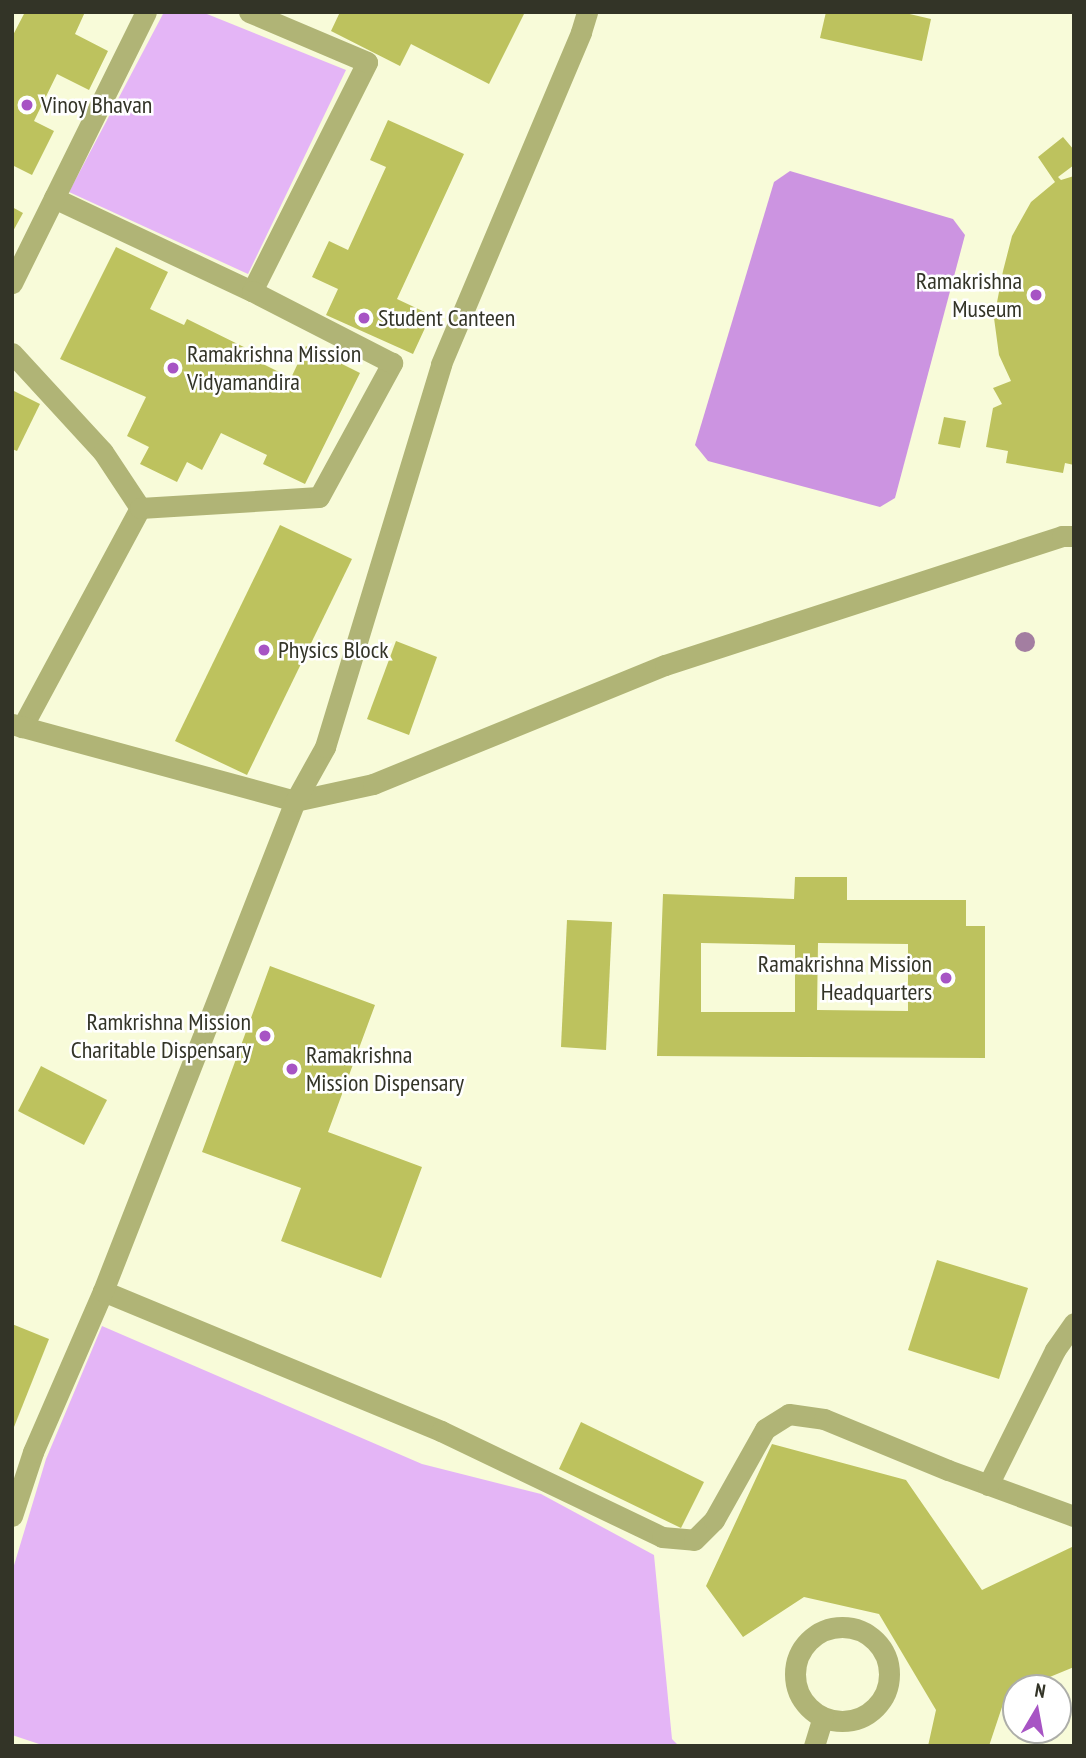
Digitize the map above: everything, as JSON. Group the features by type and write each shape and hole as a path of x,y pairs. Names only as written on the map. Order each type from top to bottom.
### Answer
{"street":[{"path":"12,283 146,12"},
{"path":"249,12 367,62 252,291"},
{"path":"12,1516 33,1452 103,1291 295,801 325,747 441,364 581,33 587,12"},
{"path":"54,198 252,291 392,363 319,497 140,508"},
{"path":"12,353 68,410 103,452 140,508"},
{"path":"140,508 17,726 295,801 373,784 665,664 1062,536 1074,536"},
{"path":"103,1291 441,1431 662,1536 694,1540 714,1520 765,1429 789,1414 824,1419 988,1485 1074,1516"},
{"path":"988,1485 1055,1350 1074,1323"},
{"path":"838,1627 868,1634 879,1644 887,1658 887,1689 880,1703 868,1714 839,1721 823,1717 811,1709 798,1689 796,1667 801,1652 810,1640 838,1627"},
{"path":"814,1746 823,1717"}],"shaded area":[{"path":"164,12 202,12 346,70 248,274 69,192"},
{"path":"790,171 953,219 965,235 895,498 880,507 708,461 695,445 774,182"},
{"path":"102,1326 422,1464 541,1494 654,1555 672,1739 679,1746 45,1746 12,1735 12,1572 46,1459"}],"building":[{"name":"Vinoy Bhavan","path":"25,12 85,12 75,34 108,51 89,90 57,74 34,121 54,131 32,175 12,165 12,37"},
{"path":"340,12 525,12 489,84 411,44 400,66 331,31"},
{"path":"826,12 901,12 931,19 922,61 820,38"},
{"path":"388,120 464,154 397,299 431,315 413,354 326,315 338,289 312,277 329,241 348,250 386,167 370,160"},
{"name":"Ramakrishna Museum","path":"1063,137 1074,150 1074,165 1058,177 1061,180 1074,176 1074,465 1065,463 1063,473 1006,463 1008,451 986,447 993,408 1002,404 993,388 1011,381 999,355 994,318 1003,271 1012,236 1031,202 1055,182 1038,157"},
{"path":"12,207 23,213 12,233"},
{"name":"Ramakrishna Mission Vidyamandira","path":"116,247 168,272 150,309 184,325 187,319 262,356 259,362 291,378 306,346 360,373 305,484 263,464 267,455 221,433 202,470 187,462 177,482 140,464 149,447 127,436 146,397 60,359"},
{"path":"12,390 40,404 17,451 12,449"},
{"path":"944,417 966,421 960,448 938,444"},
{"name":"Physics Block","path":"280,525 352,559 247,775 175,741"},
{"path":"396,641 437,657 409,735 367,719"},
{"name":"Ramakrishna Mission Headquarters","path":"795,877 847,877 847,900 966,900 966,926 985,926 985,1058 657,1056 663,894 794,899","holes":["701,943 795,945 795,1012 701,1012","818,943 908,944 908,1011 817,1010"]},
{"path":"567,920 612,922 606,1050 561,1047"},
{"name":"Ramakrishna Mission Dispensary","path":"270,966 375,1005 328,1132 422,1167 381,1278 281,1241 301,1188 202,1152"},
{"path":"41,1066 107,1100 84,1145 18,1111"},
{"path":"937,1260 1028,1288 999,1379 908,1350"},
{"path":"12,1324 49,1339 12,1432"},
{"path":"581,1422 704,1482 681,1528 559,1469"},
{"path":"772,1444 906,1480 982,1590 1074,1546 1074,1667 1057,1674 1002,1674 1002,1707 989,1746 928,1746 936,1710 879,1614 804,1597 743,1637 706,1586"}],"place":[{"name":"Vinoy Bhavan","path":"27,105"},
{"name":"Ramakrishna Museum","path":"1036,295"},
{"name":"Student Canteen","path":"364,318"},
{"name":"Ramakrishna Mission Vidyamandira","path":"173,368"},
{"name":"Physics Block","path":"264,650"},
{"name":"Ramakrishna Mission Headquarters","path":"946,978"},
{"name":"Ramkrishna Mission Charitable Dispensary","path":"265,1036"},
{"name":"Ramakrishna Mission Dispensary","path":"292,1069"}]}
